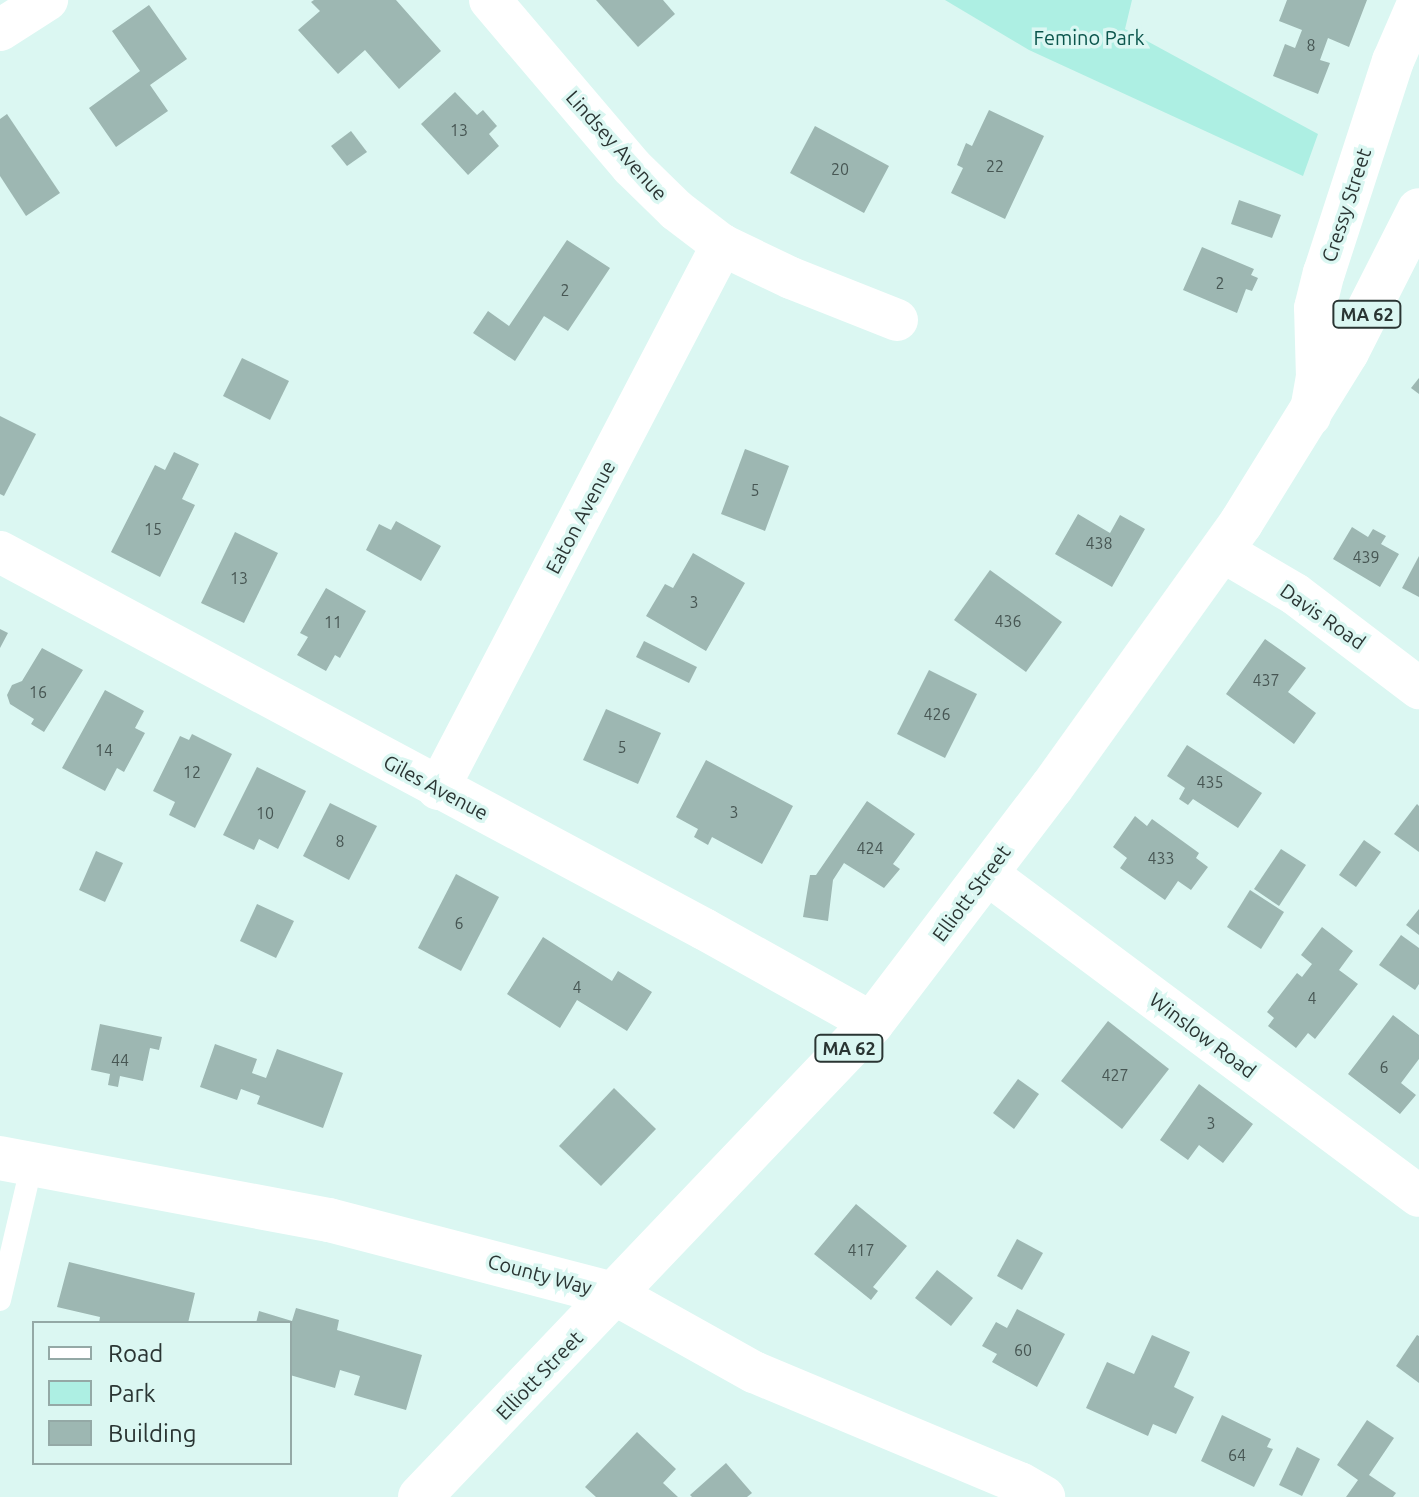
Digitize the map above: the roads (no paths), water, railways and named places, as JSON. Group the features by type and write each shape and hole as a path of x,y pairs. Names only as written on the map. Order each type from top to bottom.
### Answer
{"main road":[{"name":"Elliott Street","path":"431,1494 872,1023 1222,551 1310,416 1347,352 1419,210"},
{"name":"County Way","path":"16,1161 329,1220 616,1295"}],"street":[{"path":"0,30 47,0"},
{"name":"Lindsey Avenue","path":"490,0 632,167 676,210 722,245 897,320"},
{"name":"Cressy Street","path":"1310,416 1317,378 1315,308 1393,61 1419,1"},
{"name":"Eaton Avenue","path":"438,789 722,245"},
{"name":"Davis Road","path":"1222,551 1295,594 1419,688"},
{"name":"Giles Avenue","path":"0,552 704,929 872,1023"},
{"name":"Winslow Road","path":"986,873 1419,1196"},
{"name":"County Way","path":"616,1295 754,1372 1020,1483 1044,1497"}],"lane":[{"path":"0,1300 16,1161"}],"park label":[{"name":"Femino Park","path":"1089,37"}]}
